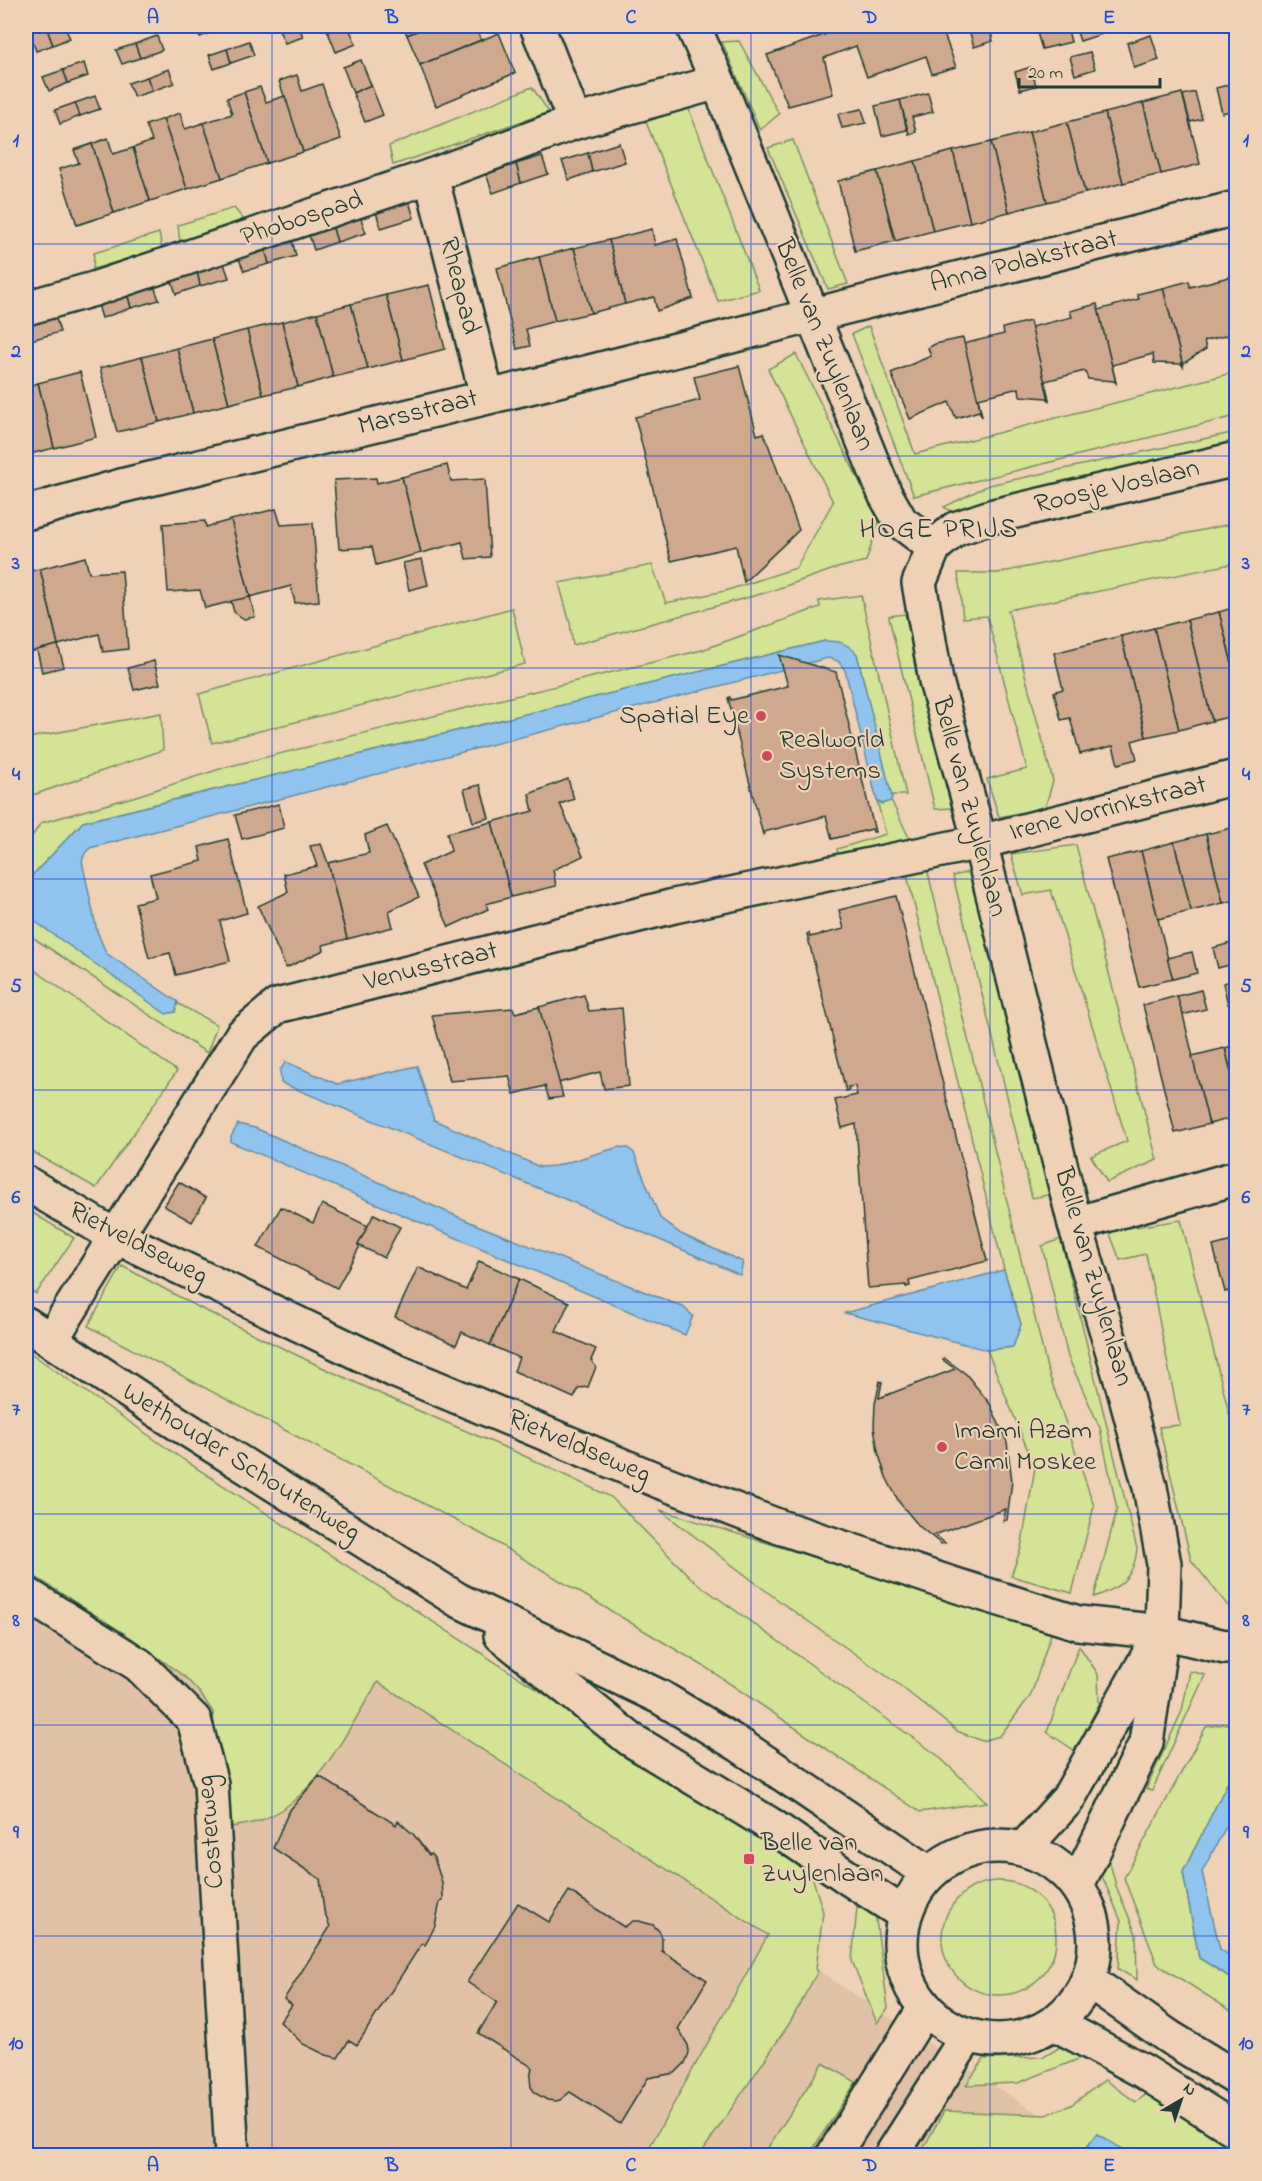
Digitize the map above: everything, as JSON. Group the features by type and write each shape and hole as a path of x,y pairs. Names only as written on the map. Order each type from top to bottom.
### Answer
{"street":[{"path":"537,26 575,122"},
{"name":"Belle van Zuylenlaan","path":"693,26 718,82 885,494 901,522 934,547 919,584 936,681 980,842 1075,1224 1150,1487 1164,1564 1162,1632 1146,1743 1077,1885"},
{"name":"Phobospad","path":"26,308 94,289 431,176 575,122 718,82"},
{"name":"Rheapad","path":"431,176 487,396"},
{"name":"Anna Polakstraat","path":"812,317 1236,208"},
{"name":"Marsstraat","path":"26,513 121,486 812,317"},
{"name":"Roosje Voslaan","path":"934,547 955,529 994,516 1236,459"},
{"name":"Irene Vorrinkstraat","path":"980,842 1236,777"},
{"name":"Venusstraat","path":"38,1332 115,1236 242,1035 277,1006 674,906 980,842"},
{"path":"1075,1224 1236,1178"},
{"name":"Rietveldseweg","path":"26,1183 115,1236 396,1371 670,1485 780,1527 1078,1623 1162,1632 1225,1647 1236,1646"},
{"name":"Wethouder Schoutenweg","path":"38,1332 166,1416 458,1600 630,1739 771,1825 904,1914"},
{"name":"Costerweg","path":"26,1594 138,1665 194,1720 211,1784 232,2156"},
{"name":"Wethouder Schoutenweg","path":"458,1600 660,1696 741,1746 929,1873"},
{"name":"Belle van Zuylenlaan","path":"1024,1848 1068,1799 1162,1632"},
{"path":"990,1845 1024,1848 1054,1862 1077,1885 1092,1915 1096,1948 1088,1980 1074,2005 1054,2024 1030,2035 1003,2040 976,2038 951,2029 925,2008 907,1980 900,1947 904,1914 914,1892 929,1873 957,1853 990,1845"},
{"path":"1088,1980 1169,2037 1236,2078"},
{"path":"833,2156 925,2008"},
{"path":"1054,2024 1143,2071 1236,2130"},
{"path":"891,2156 968,2035"}],"shaded area":[{"path":"26,1450 956,2061 1102,2155 26,2155"}],"green space":[{"path":"739,41 779,114 760,130 722,42"},
{"path":"532,87 549,112 393,165 389,146"},
{"path":"688,107 759,290 718,301 646,122"},
{"path":"793,140 848,284 828,289 768,148"},
{"path":"234,208 245,221 180,243 178,225"},
{"path":"159,233 162,249 93,269 94,253"},
{"path":"869,326 915,454 1236,372 1236,416 914,496 852,334"},
{"path":"796,354 879,521 866,561 837,568 768,592 573,645 570,623 559,583 652,565 666,603 725,591 796,568 833,502 768,369"},
{"path":"1236,432 1236,450 957,515 944,507 989,485"},
{"path":"1236,523 1236,563 1008,610 1053,781 1045,808 999,817 987,779 1027,769 987,616 963,618 958,573 998,573"},
{"path":"861,595 906,795 891,795 857,654 825,641 83,822 26,882 26,845 41,823 226,767 702,650 820,607 819,601"},
{"path":"512,608 525,664 212,743 199,694"},
{"path":"905,614 953,808 935,809 889,618 889,616"},
{"path":"161,713 163,750 30,796 26,801 26,742 28,738"},
{"path":"891,800 911,842 839,862 837,849 886,834 877,801 882,804"},
{"path":"1076,845 1157,1160 1107,1182 1091,1156 1127,1141 1051,890 1023,895 1011,854"},
{"path":"926,864 1047,1368 1094,1506 1072,1593 1011,1576 1021,1548 1035,1468 987,1350 1013,1347 1021,1324 1004,1270 906,871"},
{"path":"972,871 1053,1194 1032,1198 953,876"},
{"path":"26,915 175,1012 177,1003 217,1025 207,1053 26,933"},
{"path":"26,964 177,1071 96,1188 26,1148"},
{"path":"26,1209 74,1238 36,1294 26,1287"},
{"path":"1181,1220 1230,1417 1236,1415 1236,1612 1233,1612 1191,1560 1159,1427 1180,1425 1146,1254 1120,1260 1109,1231"},
{"path":"1061,1239 1137,1549 1129,1575 1118,1586 1094,1597 1117,1509 1100,1428 1068,1357 1042,1246"},
{"path":"122,1266 198,1307 315,1364 518,1453 611,1497 694,1581 937,1755 987,1802 920,1812 705,1667 487,1537 88,1326"},
{"path":"26,1350 184,1460 809,1866 823,1912 816,1969 818,1971 789,2024 700,2155 645,2155 768,1935 378,1682 342,1742 314,1781 297,1798 279,1811 259,1821 223,1829 213,1712 200,1693 185,1677 133,1639 26,1571"},
{"path":"660,1510 1052,1631 1031,1695 1000,1736 982,1741 957,1731 898,1684 782,1603"},
{"path":"1079,1646 1098,1674 1099,1704 1075,1751 1047,1732"},
{"path":"1190,1671 1205,1675 1152,1791 1146,1789 1182,1711"},
{"path":"1236,1678 1236,1766 1183,1872 1199,1958 1236,1981 1236,2014 1157,1964 1124,1878 1206,1727 1229,1723 1232,1680"},
{"path":"1109,1859 1116,1886 1136,1934 1137,1980 1118,1969 1121,1921 1102,1876"},
{"path":"999,1881 1021,1885 1039,1898 1052,1916 1056,1938 1052,1960 1039,1978 1021,1991 999,1995 977,1991 959,1978 946,1960 942,1938 946,1916 959,1898 977,1885"},
{"path":"857,1907 875,1913 888,2008 877,2023 852,1961"},
{"path":"1068,2042 1084,2057 1018,2083 966,2085 984,2059 1044,2057"},
{"path":"823,2063 856,2082 809,2155 763,2155"},
{"path":"1105,2080 1136,2102 1148,2093 1236,2150 1236,2155 1132,2155 1097,2134 1083,2152 1088,2155 919,2156 944,2111 1046,2115 1071,2105"}],"water":[{"path":"825,641 843,643 857,654 892,797 891,801 882,804 877,801 845,670 838,661 828,658 90,848 82,861 97,931 106,953 178,1002 175,1012 166,1014 26,915 26,882 83,822"},
{"path":"286,1062 337,1084 417,1066 434,1120 540,1167 555,1166 619,1147 628,1148 634,1153 660,1218 681,1234 743,1262 740,1275 582,1206 281,1083 280,1070"},
{"path":"238,1124 255,1128 477,1225 683,1307 693,1316 685,1335 231,1142 231,1137"},
{"path":"1004,1270 1021,1324 1013,1347 987,1350 845,1313"},
{"path":"1236,1766 1236,1808 1202,1872 1220,1949 1236,1960 1236,1981 1199,1958 1183,1872"},
{"path":"1097,2134 1132,2155 1088,2155 1083,2152"}],"building":[{"path":"26,26 46,26 53,45 36,51 31,36 26,38"},
{"path":"46,26 64,26 70,38 53,45"},
{"path":"196,26 218,26 220,29 200,37"},
{"path":"299,26 303,37 285,43 279,30"},
{"path":"348,26 356,44 336,52 326,27"},
{"path":"403,26 430,26 407,35"},
{"path":"430,26 475,26 481,40 420,65 407,35"},
{"path":"849,26 917,26 919,33 941,26 956,67 932,74 926,56 867,77 856,46 824,58 833,94 788,106 767,55"},
{"path":"968,26 1022,26 991,33 993,41 974,47"},
{"path":"1035,26 1067,26 1071,42 1042,49"},
{"path":"1075,26 1100,26 1102,34 1080,41"},
{"path":"499,33 515,73 436,106 420,65"},
{"path":"1151,35 1159,60 1134,68 1127,43"},
{"path":"157,36 162,50 140,58 135,44"},
{"path":"249,41 254,55 231,63 227,49"},
{"path":"135,44 140,58 122,64 116,50"},
{"path":"227,49 231,63 214,69 209,55"},
{"path":"1090,52 1095,69 1075,75 1070,57"},
{"path":"361,60 371,85 353,93 343,67"},
{"path":"84,63 88,76 68,83 63,70"},
{"path":"1031,67 1036,86 1020,90 1015,72"},
{"path":"169,69 174,83 152,91 147,77"},
{"path":"63,70 68,83 49,91 43,77"},
{"path":"297,75 302,91 322,84 341,139 303,152 279,81"},
{"path":"147,77 152,91 134,97 128,83"},
{"path":"1236,79 1236,101 1231,81"},
{"path":"1232,84 1236,109 1222,113 1216,88"},
{"path":"371,85 383,115 365,122 353,93"},
{"path":"260,87 266,102 285,96 303,152 267,163 244,92"},
{"path":"244,92 267,163 222,178 203,123 232,114 227,98"},
{"path":"1195,92 1202,119 1190,122 1183,95"},
{"path":"928,93 933,112 912,117 916,132 909,134 900,100"},
{"path":"1182,93 1200,164 1161,174 1143,103"},
{"path":"95,96 100,109 80,116 75,103"},
{"path":"900,100 907,130 882,136 875,106"},
{"path":"75,103 80,116 60,124 55,110"},
{"path":"1143,103 1161,174 1123,183 1105,113"},
{"path":"862,109 866,123 842,128 838,114"},
{"path":"180,113 185,129 203,123 222,178 187,189 163,119"},
{"path":"1105,113 1123,183 1085,193 1067,122"},
{"path":"163,119 187,189 150,201 133,148 152,141 146,125"},
{"path":"1067,122 1085,193 1047,202 1029,132"},
{"path":"1029,132 1047,202 1009,212 991,142"},
{"path":"108,138 113,154 133,148 150,201 114,213 92,144"},
{"path":"991,142 1009,212 970,222 953,151"},
{"path":"619,143 625,162 592,172 588,153"},
{"path":"92,144 114,213 77,225 59,169 79,163 74,150"},
{"path":"953,151 970,222 933,231 915,161"},
{"path":"588,153 592,172 569,180 562,161"},
{"path":"542,156 548,174 521,183 516,164"},
{"path":"915,161 933,231 895,241 877,171"},
{"path":"516,164 521,183 493,193 486,174"},
{"path":"877,171 895,241 855,251 838,181"},
{"path":"408,198 414,218 381,228 375,209"},
{"path":"359,213 366,233 337,242 331,222"},
{"path":"331,222 337,242 314,250 307,229"},
{"path":"652,229 655,245 677,239 693,298 657,311 654,297 625,304 609,240"},
{"path":"291,236 296,256 269,264 264,245"},
{"path":"609,240 625,304 591,313 574,248"},
{"path":"264,245 269,264 244,271 237,254"},
{"path":"574,248 591,313 555,321 539,257"},
{"path":"539,257 555,321 526,329 530,346 517,349 497,268"},
{"path":"222,258 229,278 200,286 196,266"},
{"path":"196,266 200,286 176,294 170,275"},
{"path":"1233,276 1236,290 1236,333 1204,341 1206,349 1184,363 1183,366 1163,288 1189,281 1190,287"},
{"path":"152,280 159,300 131,308 126,289"},
{"path":"429,285 445,349 403,360 386,295"},
{"path":"1163,288 1183,366 1154,363 1153,354 1112,365 1116,383 1098,310 1139,299 1137,294"},
{"path":"126,289 131,308 102,318 96,298"},
{"path":"386,295 403,360 368,369 351,304"},
{"path":"351,304 368,369 333,377 317,313"},
{"path":"1097,304 1116,383 1088,379 1085,371 1045,381 1049,400 1031,327 1072,317 1070,311"},
{"path":"54,312 60,332 27,341 26,320"},
{"path":"317,313 333,377 298,387 282,322"},
{"path":"1030,321 1049,400 1020,396 1019,388 978,398 982,417 963,344 1004,334 1003,328"},
{"path":"282,322 298,387 263,395 247,330"},
{"path":"247,330 263,395 229,404 212,339"},
{"path":"963,338 982,417 979,411 956,418 949,402 910,419 891,373 931,356 928,348 935,344"},
{"path":"212,339 229,404 193,413 177,348"},
{"path":"177,348 193,413 159,422 142,357"},
{"path":"142,357 159,422 117,432 100,368"},
{"path":"739,366 757,435 764,433 799,530 744,582 736,546 671,561 635,417 700,400 694,377"},
{"path":"80,372 96,437 54,448 38,383"},
{"path":"38,383 54,448 26,455 26,387"},
{"path":"447,465 451,481 485,479 490,557 466,559 462,542 421,553 402,477"},
{"path":"402,477 421,553 376,565 372,547 339,549 334,480 376,478 377,483"},
{"path":"276,509 281,525 313,523 319,601 295,603 291,586 250,597 231,520"},
{"path":"231,520 250,597 205,608 200,590 168,592 163,524 205,521 206,527"},
{"path":"85,557 89,573 122,571 128,649 103,652 99,634 58,645 40,569"},
{"path":"422,559 428,585 409,590 403,563"},
{"path":"40,569 58,645 26,653 26,572"},
{"path":"250,597 255,617 244,619 234,612 231,601"},
{"path":"1236,607 1236,680 1219,612"},
{"path":"1219,612 1236,680 1236,715 1212,721 1187,620"},
{"path":"1187,620 1212,721 1179,730 1154,628"},
{"path":"1154,628 1179,730 1146,737 1121,636"},
{"path":"1121,636 1146,737 1132,741 1137,759 1118,764 1113,746 1080,754 1070,718 1061,720 1054,692 1063,689 1054,653"},
{"path":"58,645 64,667 42,672 37,650"},
{"path":"779,655 836,672 875,832 872,829 832,839 826,816 764,832 763,835 728,698 730,697 731,700 788,686"},
{"path":"154,661 160,684 134,690 128,668"},
{"path":"568,779 574,799 560,804 583,856 553,870 556,886 511,897 492,822 533,811 529,794"},
{"path":"480,785 489,818 473,822 464,789"},
{"path":"279,804 284,828 242,839 235,815"},
{"path":"492,822 511,897 486,904 488,909 449,927 421,865 451,851 447,833"},
{"path":"387,826 419,897 389,911 393,927 347,939 328,863 369,853 365,835"},
{"path":"1236,827 1236,900 1223,903 1206,834"},
{"path":"1206,834 1223,903 1191,911 1174,842"},
{"path":"228,839 247,913 220,921 230,961 176,975 170,953 149,958 135,903 156,898 150,874 202,861 199,847"},
{"path":"1174,842 1191,911 1158,919 1141,851"},
{"path":"321,844 347,939 323,945 324,950 286,968 258,906 288,892 284,874 317,866 310,846"},
{"path":"1141,851 1173,979 1139,987 1106,859"},
{"path":"896,896 987,1261 909,1281 910,1286 906,1287 906,1285 868,1288 856,1124 842,1128 835,1100 857,1095 855,1086 848,1087 849,1090 846,1091 807,934 809,933 810,937 844,929 839,910"},
{"path":"1234,942 1236,963 1218,968 1213,948"},
{"path":"1192,952 1197,973 1173,979 1167,958"},
{"path":"1236,980 1236,1002 1228,1004 1223,983"},
{"path":"1201,990 1206,1009 1182,1015 1177,996"},
{"path":"584,995 589,1011 622,1008 629,1086 604,1089 600,1072 558,1083 539,1007"},
{"path":"1177,996 1209,1124 1175,1133 1143,1005"},
{"path":"539,1007 563,1097 549,1099 545,1086 514,1094 509,1076 450,1081 432,1015 513,1008 515,1013"},
{"path":"1236,1045 1236,1093 1225,1048"},
{"path":"1225,1048 1236,1093 1236,1117 1209,1124 1192,1056"},
{"path":"179,1182 206,1198 192,1222 164,1206"},
{"path":"322,1204 368,1226 337,1288 258,1247 281,1207 313,1223"},
{"path":"374,1214 400,1227 384,1258 358,1245"},
{"path":"1236,1240 1236,1322 1229,1291 1225,1292 1213,1246"},
{"path":"479,1261 519,1279 490,1345 462,1332 456,1345 395,1317 418,1267 466,1290"},
{"path":"519,1279 569,1302 556,1331 596,1349 591,1360 596,1367 588,1387 579,1388 574,1398 514,1371 519,1358 490,1345"},
{"name":"Imami Azam Cami Moskee","path":"944,1358 966,1374 990,1404 1007,1442 1012,1481 1007,1520 1003,1521 1006,1509 934,1535 945,1543 941,1544 919,1526 899,1502 886,1477 878,1452 874,1427 875,1404 880,1381 882,1382 879,1398 955,1369 943,1360"},
{"path":"319,1776 396,1825 398,1821 414,1835 429,1855 431,1854 434,1858 442,1882 443,1895 435,1926 425,1945 422,1943 357,2045 349,2040 338,2058 303,2044 280,2022 292,2005 284,1999 330,1927 324,1911 320,1879 273,1848 289,1811"},
{"path":"569,1891 624,1927 633,1921 653,1925 660,1932 662,1951 707,1980 678,2029 688,2045 689,2053 685,2063 675,2073 648,2078 620,2124 570,2092 556,2101 547,2100 535,2093 531,2087 532,2067 478,2033 497,2002 467,1982 518,1903 549,1922"}],"place":[{"name":"Spatial Eye","path":"761,716"},
{"name":"Realworld Systems","path":"767,756"},
{"name":"Imami Azam Cami Moskee","path":"942,1447"},
{"name":"Belle van Zuylenlaan","path":"749,1859"}],"district":[{"name":"HOGE PRIJS","path":"939,530"}]}
